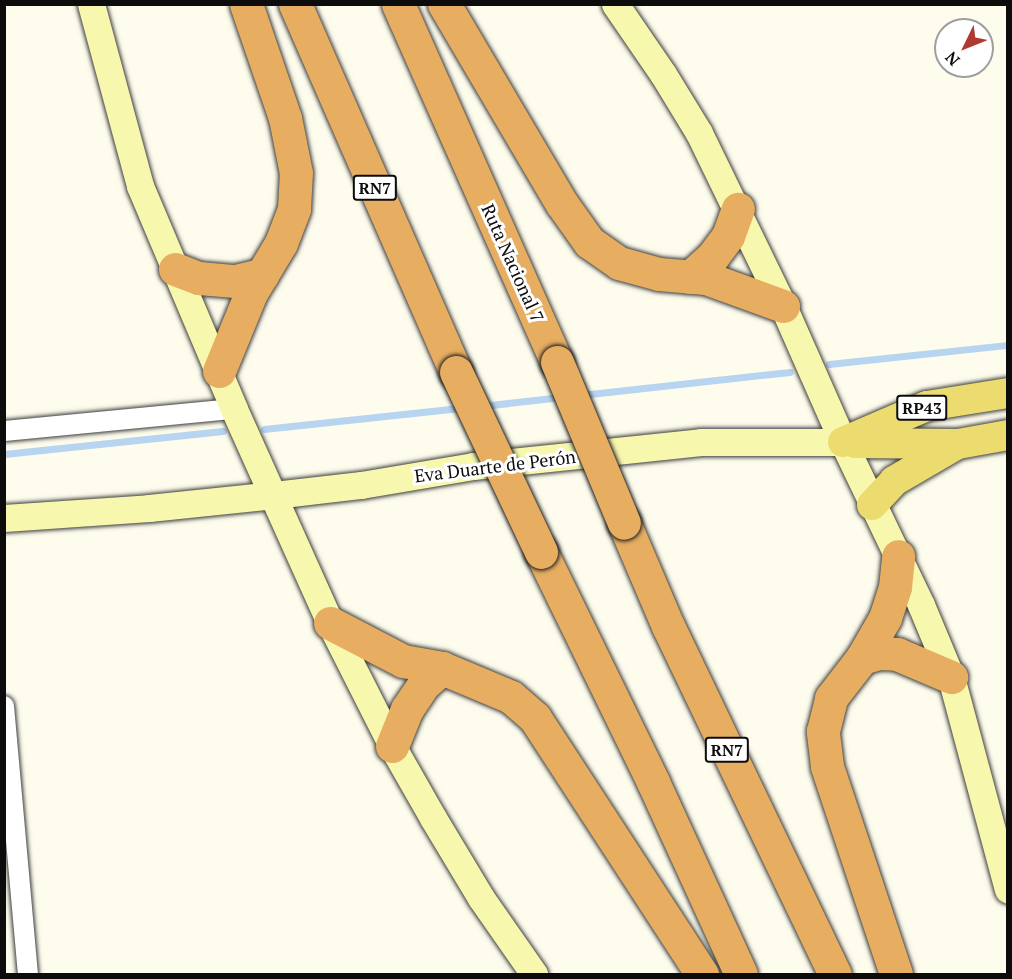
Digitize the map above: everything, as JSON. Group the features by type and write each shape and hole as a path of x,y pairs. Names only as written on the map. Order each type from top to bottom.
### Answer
{"highway":[{"path":"219,371 251,293 281,243 294,209 296,173 285,118 246,4"},
{"name":"RN7","path":"295,4 456,372 653,782 741,975"},
{"name":"Ruta Nacional 7","path":"398,4 557,362 668,626 835,975"},
{"path":"444,4 562,204 589,242 619,263 659,274 706,278 783,306"},
{"path":"690,277 712,256 728,236 738,210"},
{"path":"175,269 199,278 235,281 262,275"},
{"path":"896,975 827,766 823,731 831,698 862,658 885,618 895,587 898,556"},
{"path":"330,623 403,661 442,668 511,697 535,718 702,975"},
{"path":"862,658 880,653 897,654 951,677"},
{"path":"392,746 407,709 424,684 442,668"}],"main road":[{"name":"Eva Duarte de Perón","path":"843,442 927,406 1008,393"},
{"name":"Eva Duarte de Perón","path":"843,442 958,444 1008,435"},
{"path":"872,505 894,481 958,444"}],"street":[{"path":"91,4 140,186 234,409 330,623 392,746 481,898 534,975"},
{"path":"615,4 693,123 738,210 872,505 898,556 951,677 1008,889"},
{"path":"4,431 234,409"},
{"name":"Eva Duarte de Perón","path":"4,518 149,508 274,495 361,485 473,466 700,442 843,442"},
{"path":"4,706 28,975"}],"waterway":[{"path":"829,364 1008,345"},
{"path":"581,395 790,372"},
{"path":"482,406 561,397"},
{"path":"264,429 462,408"},
{"path":"4,454 223,431"}]}
